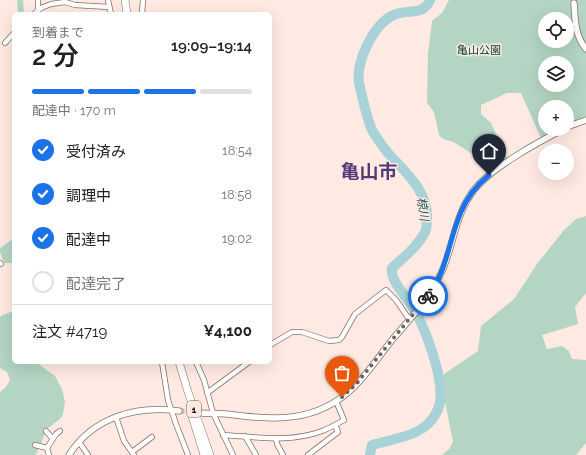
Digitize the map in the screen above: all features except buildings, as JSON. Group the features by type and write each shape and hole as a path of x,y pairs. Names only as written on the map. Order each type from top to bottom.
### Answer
{"highway":[{"path":"125,0 128,12"},
{"path":"128,0 128,12"},
{"name":"1","path":"180,364 210,455"},
{"name":"1","path":"188,392 189,408 204,455"}],"street":[{"path":"38,0 38,10 51,4 64,2 75,5 109,7"},
{"path":"108,0 110,12"},
{"path":"142,12 143,0"},
{"path":"574,3 577,34 586,49"},
{"path":"5,43 12,36"},
{"path":"574,125 586,120"},
{"path":"202,413 268,418 291,418 313,413 336,401 357,383 433,289 443,270 461,212 474,189 498,169 552,136"},
{"path":"272,344 292,332 302,332 329,341 339,340 356,314 386,290 410,318"},
{"path":"162,364 171,410 188,455"},
{"path":"197,364 204,380 213,413 233,455"},
{"path":"207,392 246,364"},
{"path":"224,435 276,438 303,437 322,431 344,420 336,401"},
{"path":"70,455 79,442 95,428 116,416 140,410 179,411"},
{"path":"116,416 124,441 133,454 152,437"},
{"path":"308,455 338,432 335,425"},
{"path":"46,431 53,439"},
{"path":"49,455 47,448 60,431"},
{"path":"245,436 256,455"},
{"path":"276,438 277,444 283,455"},
{"path":"79,442 88,455"},
{"path":"35,445 47,448"}],"green space":[{"path":"17,0 23,0 24,12 18,12"},
{"name":"亀山公園","path":"449,0 586,0 586,116 574,121 574,100 538,100 538,131 521,93 507,93 481,105 481,114 491,123 507,158 496,163 485,161 453,142 442,138 439,135 434,112 427,103 428,54 432,21 442,13"},
{"path":"586,216 586,293 575,307 578,324 542,335 547,349 562,346 569,351 572,359 586,360 586,443 576,455 442,455 449,449 453,442 441,381 444,374 478,351 481,326 514,299 537,264 564,230 576,219"},
{"path":"12,239 12,263 4,263 0,248"},
{"path":"12,312 12,364 38,364 55,376 62,389 65,402 63,414 61,418 47,429 36,455 0,455 0,392 6,387 10,380 7,372 0,368 0,317"}],"waterway":[{"name":"椋川","path":"370,455 372,445 401,438 422,429 434,417 440,403 439,380 427,338 422,325 398,287 392,273 392,268 414,247 425,232 427,223 426,207 414,182 387,152 373,132 361,93 359,79 359,70 363,54 377,29 389,17 396,14 420,10 424,8 430,0"}],"tunnel":[{"path":"179,411 196,412"}],"way so far":[{"path":"342,397 357,383 428,296"}],"district":[{"name":"亀山市","path":"369,171"}],"route":[{"path":"428,296 443,270 457,223 469,196 474,189 489,175"}]}
